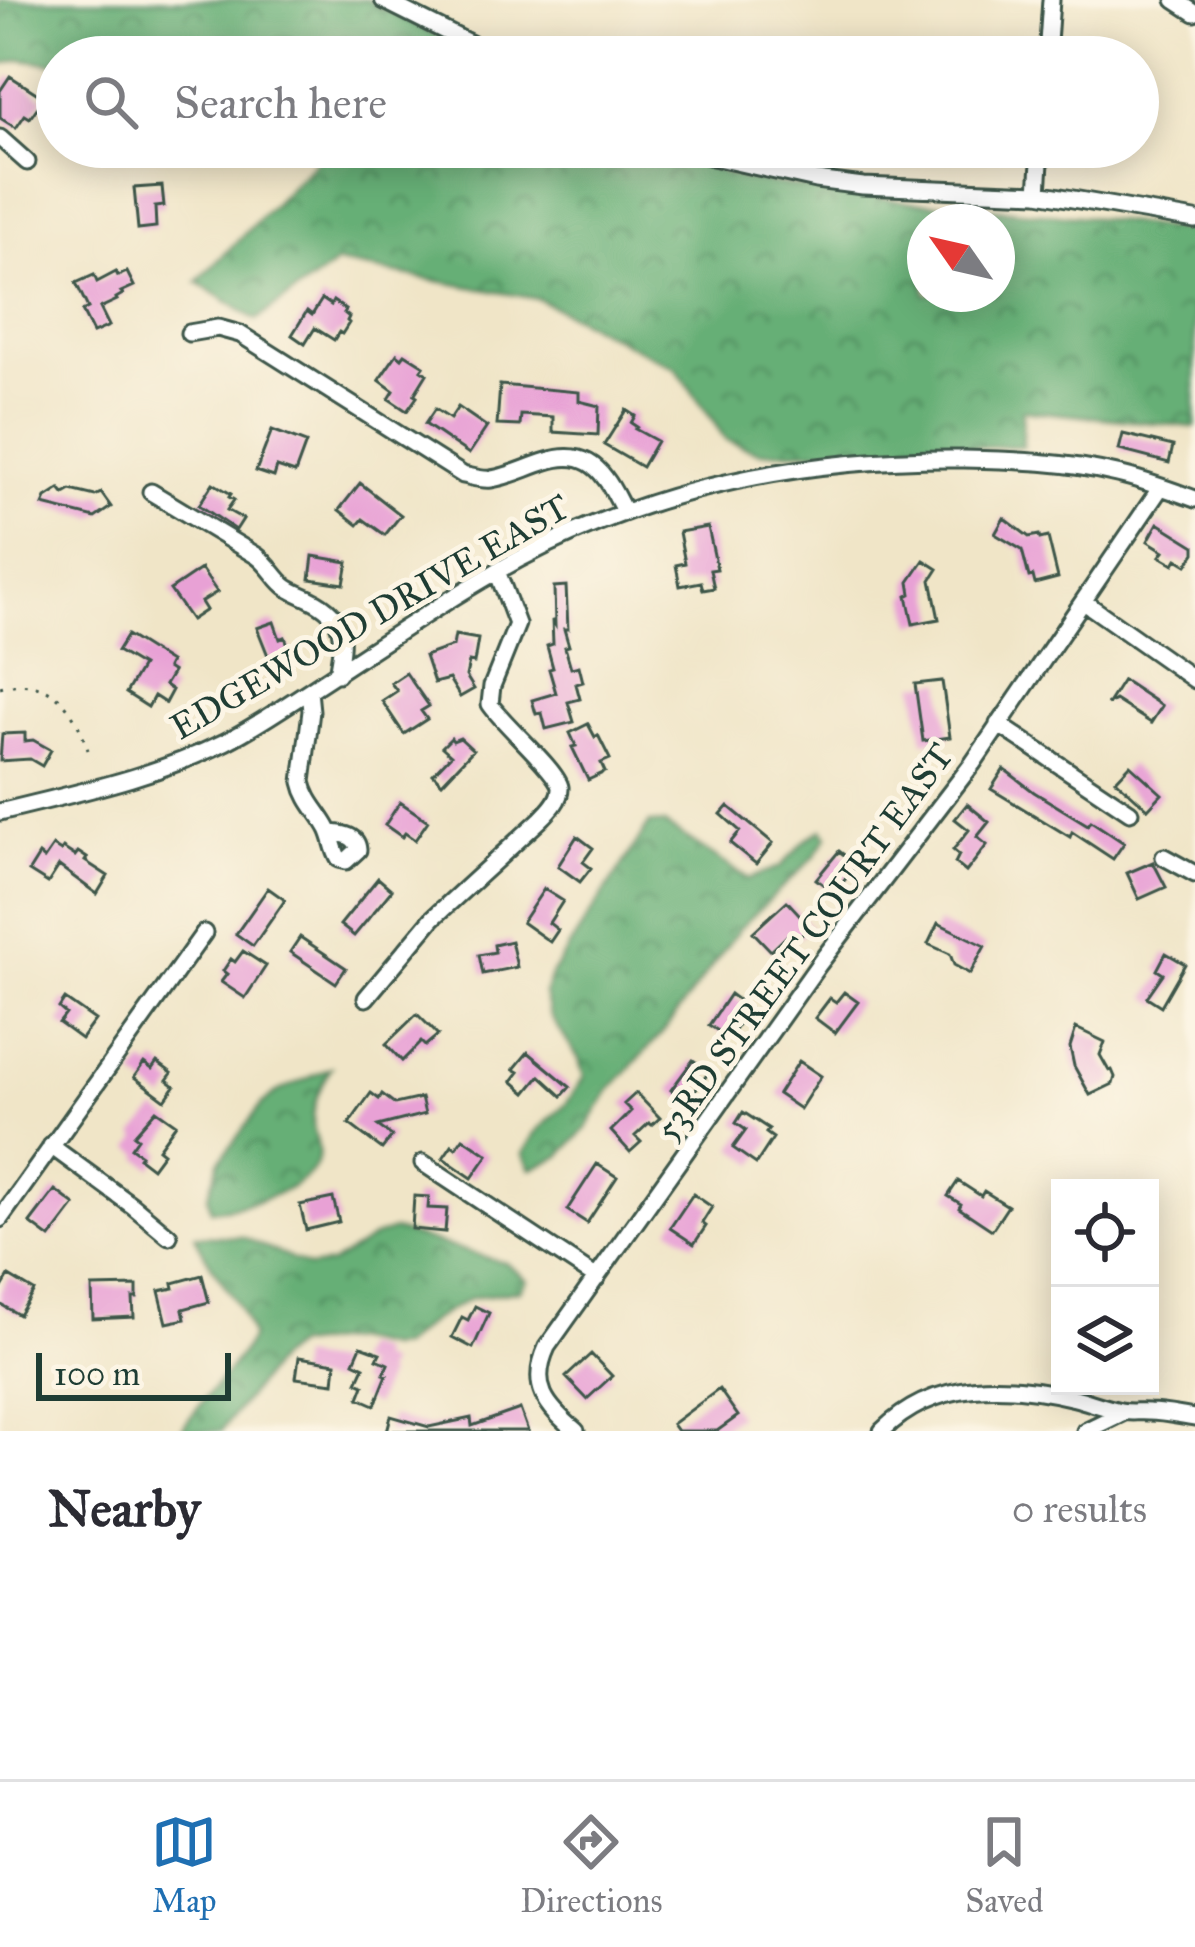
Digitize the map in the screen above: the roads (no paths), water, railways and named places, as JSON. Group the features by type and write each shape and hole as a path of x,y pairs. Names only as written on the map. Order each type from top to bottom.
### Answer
{"street":[{"path":"383,0 454,36"},
{"path":"1048,36 1051,0"},
{"path":"1175,0 1195,13"},
{"path":"0,138 28,162"},
{"path":"760,168 863,186 1038,193 1195,220"},
{"path":"1038,193 1040,168"},
{"path":"189,333 218,328 240,334 463,475 497,478 562,457 586,462 604,476 624,511"},
{"name":"EDGEWOOD DRIVE EAST","path":"0,812 99,788 227,741 497,571 624,511 719,483 883,459 1031,462 1117,473 1195,499"},
{"name":"53RD STREET COURT EAST","path":"576,1431 541,1392 539,1377 547,1347 819,964 944,803 1161,487"},
{"path":"151,492 257,556 287,588 335,616 341,628 337,674"},
{"path":"366,998 433,918 540,820 560,792 547,767 490,704 492,686 517,624 497,571"},
{"path":"1084,602 1195,680"},
{"path":"309,691 302,782 308,800 331,833"},
{"path":"998,724 1130,812"},
{"path":"1164,857 1195,874"},
{"path":"0,1219 204,933"},
{"path":"51,1146 169,1236"},
{"path":"423,1163 597,1278"},
{"path":"882,1431 929,1398 1002,1386 1124,1412 1195,1418"},
{"path":"1085,1431 1124,1412"}]}
